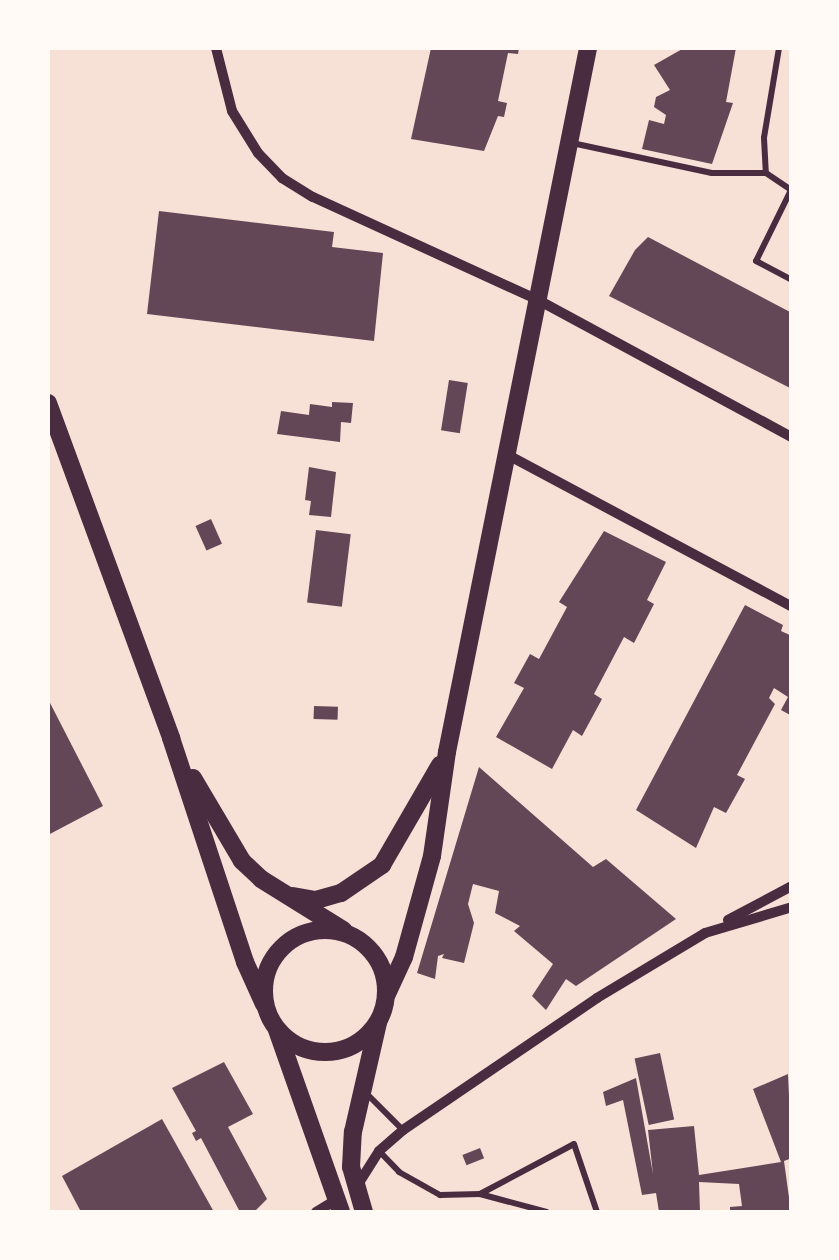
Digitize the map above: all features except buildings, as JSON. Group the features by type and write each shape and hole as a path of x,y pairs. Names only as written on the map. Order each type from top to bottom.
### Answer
{"main road":[{"path":"319,1146 344,1150 353,1132 378,1022 404,957 432,856 447,752 588,48"},
{"path":"48,403 171,738 245,962 276,1030 338,1206 356,1187"},
{"path":"171,738 242,861 261,879 352,936 378,960 387,994"},
{"path":"264,1004 269,964 341,893 389,855 447,752"},
{"path":"292,896 316,900 341,893"},
{"path":"297,936 335,930 352,936"},
{"path":"276,1030 291,1043 330,1053 366,1038 378,1022"},
{"path":"353,1132 351,1167 364,1212"}],"street":[{"path":"216,48 232,111 258,153 282,178 313,197 540,302 792,438"},
{"path":"506,454 792,607"},
{"path":"356,1187 379,1150 403,1130 582,1007 792,886"},
{"path":"706,933 792,907"},
{"path":"316,1212 338,1206"}],"lane":[{"path":"766,173 764,138 779,48"},
{"path":"570,142 712,172 766,173 791,190 756,261 792,280"},
{"path":"364,1092 403,1130"},
{"path":"480,1194 574,1144 597,1212"},
{"path":"379,1150 399,1172 440,1195 480,1194 547,1212"}]}
